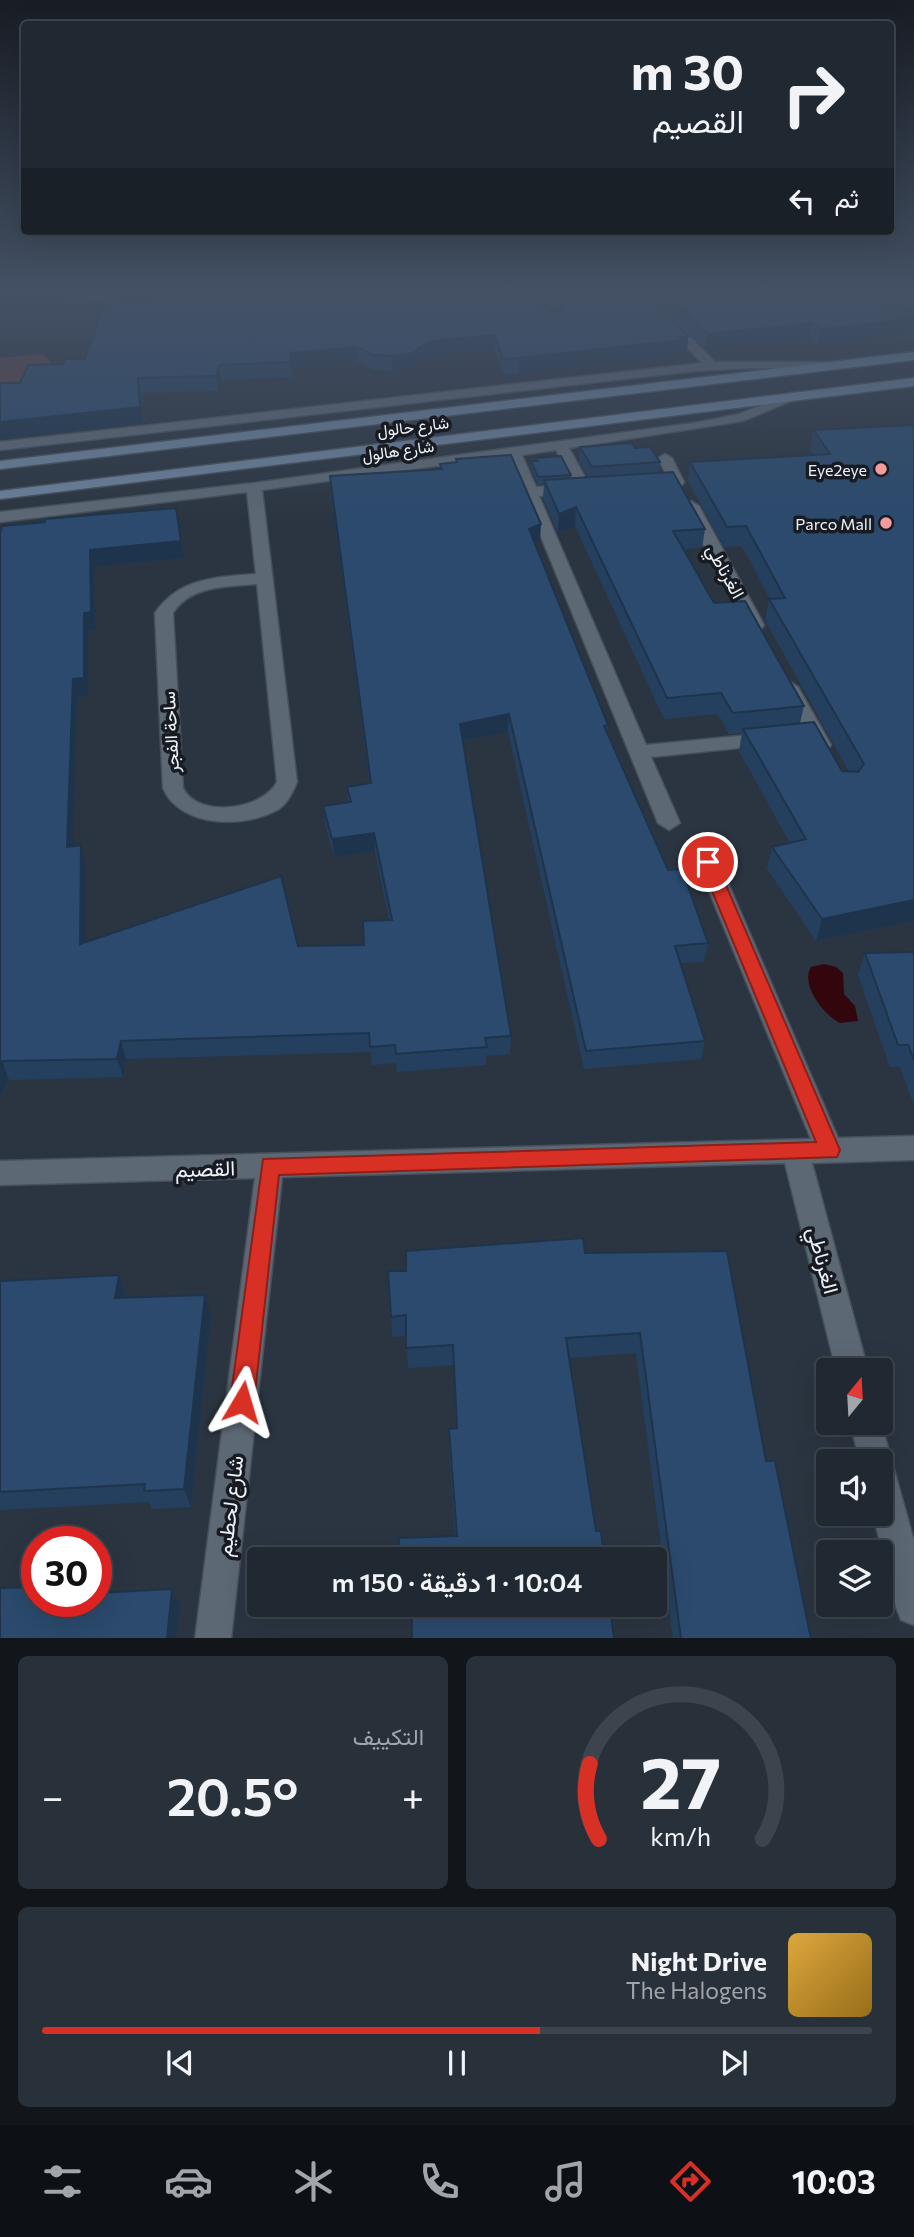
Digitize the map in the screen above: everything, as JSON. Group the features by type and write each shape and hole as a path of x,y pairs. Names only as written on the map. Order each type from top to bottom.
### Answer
{"main road":[{"name":"شارع حالول","path":"0,465 781,371"},
{"name":"شارع حالول","path":"0,495 914,382"},
{"path":"843,390 914,388"}],"street":[{"path":"0,446 655,371"},
{"name":"شارع هالول","path":"0,517 514,453 726,421 762,411 796,396"},
{"path":"532,492 590,488 561,446"},
{"path":"514,453 669,823"},
{"name":"الغرناطي","path":"665,458 671,482 762,638"},
{"name":"ساحة الفجر","path":"254,487 265,578 287,782 282,794 272,804 242,813 197,810 180,802 173,788 164,613 169,603 195,588 265,578"},
{"path":"782,674 833,766"},
{"path":"641,752 814,734"},
{"path":"708,862 829,1150"},
{"name":"القصيم","path":"0,1174 914,1148"},
{"name":"الغرناطي","path":"795,1151 849,1358"},
{"name":"شارع لحطيم","path":"213,1638 270,1166"},
{"path":"893,1526 914,1607"}],"shaded area":[{"path":"0,371 56,371 22,381 0,383"},
{"path":"824,964 836,967 843,973 844,994 855,1006 858,1021 840,1023 815,999 808,974 811,967"}],"building":[{"path":"25,371 217,371 216,376 138,378 140,407 0,422 0,383 20,383"},
{"path":"914,425 914,900 822,919 772,847 806,839 743,729 814,722 842,771 858,772 864,764 769,599 785,598 746,526 727,527 690,462 830,454 814,430"},
{"path":"632,443 635,448 650,447 660,462 592,467 580,447"},
{"path":"511,455 541,524 529,529 608,725 604,726 668,870 682,869 708,943 675,946 705,1041 586,1051 509,714 460,724 511,1036 485,1038 487,1047 396,1054 395,1045 370,1047 369,1033 121,1041 117,1059 2,1061 0,1064 2,526 45,522 45,519 176,508 181,541 90,550 91,612 84,613 84,678 73,679 67,847 81,845 80,944 281,876 298,946 364,945 363,921 392,920 374,833 332,839 323,806 351,802 347,787 371,783 330,476 442,469 440,464 457,462 456,459"},
{"path":"561,456 571,475 538,477 531,461"},
{"path":"673,472 705,529 673,531 714,603 745,601 804,706 733,713 721,693 667,698 576,507 559,514 544,480"},
{"path":"914,952 914,1060 908,1045 898,1045 865,953"},
{"path":"583,1238 585,1253 727,1251 766,1461 775,1461 811,1638 681,1638 640,1333 566,1338 596,1531 601,1531 603,1547 399,1547 399,1538 457,1536 449,1429 457,1428 453,1345 406,1348 406,1315 391,1317 388,1271 406,1271 406,1251"},
{"path":"119,1275 115,1298 205,1295 184,1489 144,1491 145,1484 0,1492 0,1281"},
{"path":"21,1587 21,1617 112,1617 112,1592 172,1589 167,1638 0,1638 0,1588"},
{"path":"412,1617 611,1617 614,1638 412,1638"}],"place":[{"name":"Eye2eye","path":"881,469"},
{"name":"Parco Mall","path":"886,523"}],"route":[{"path":"242,1402 270,1166 829,1150 708,862"}]}
